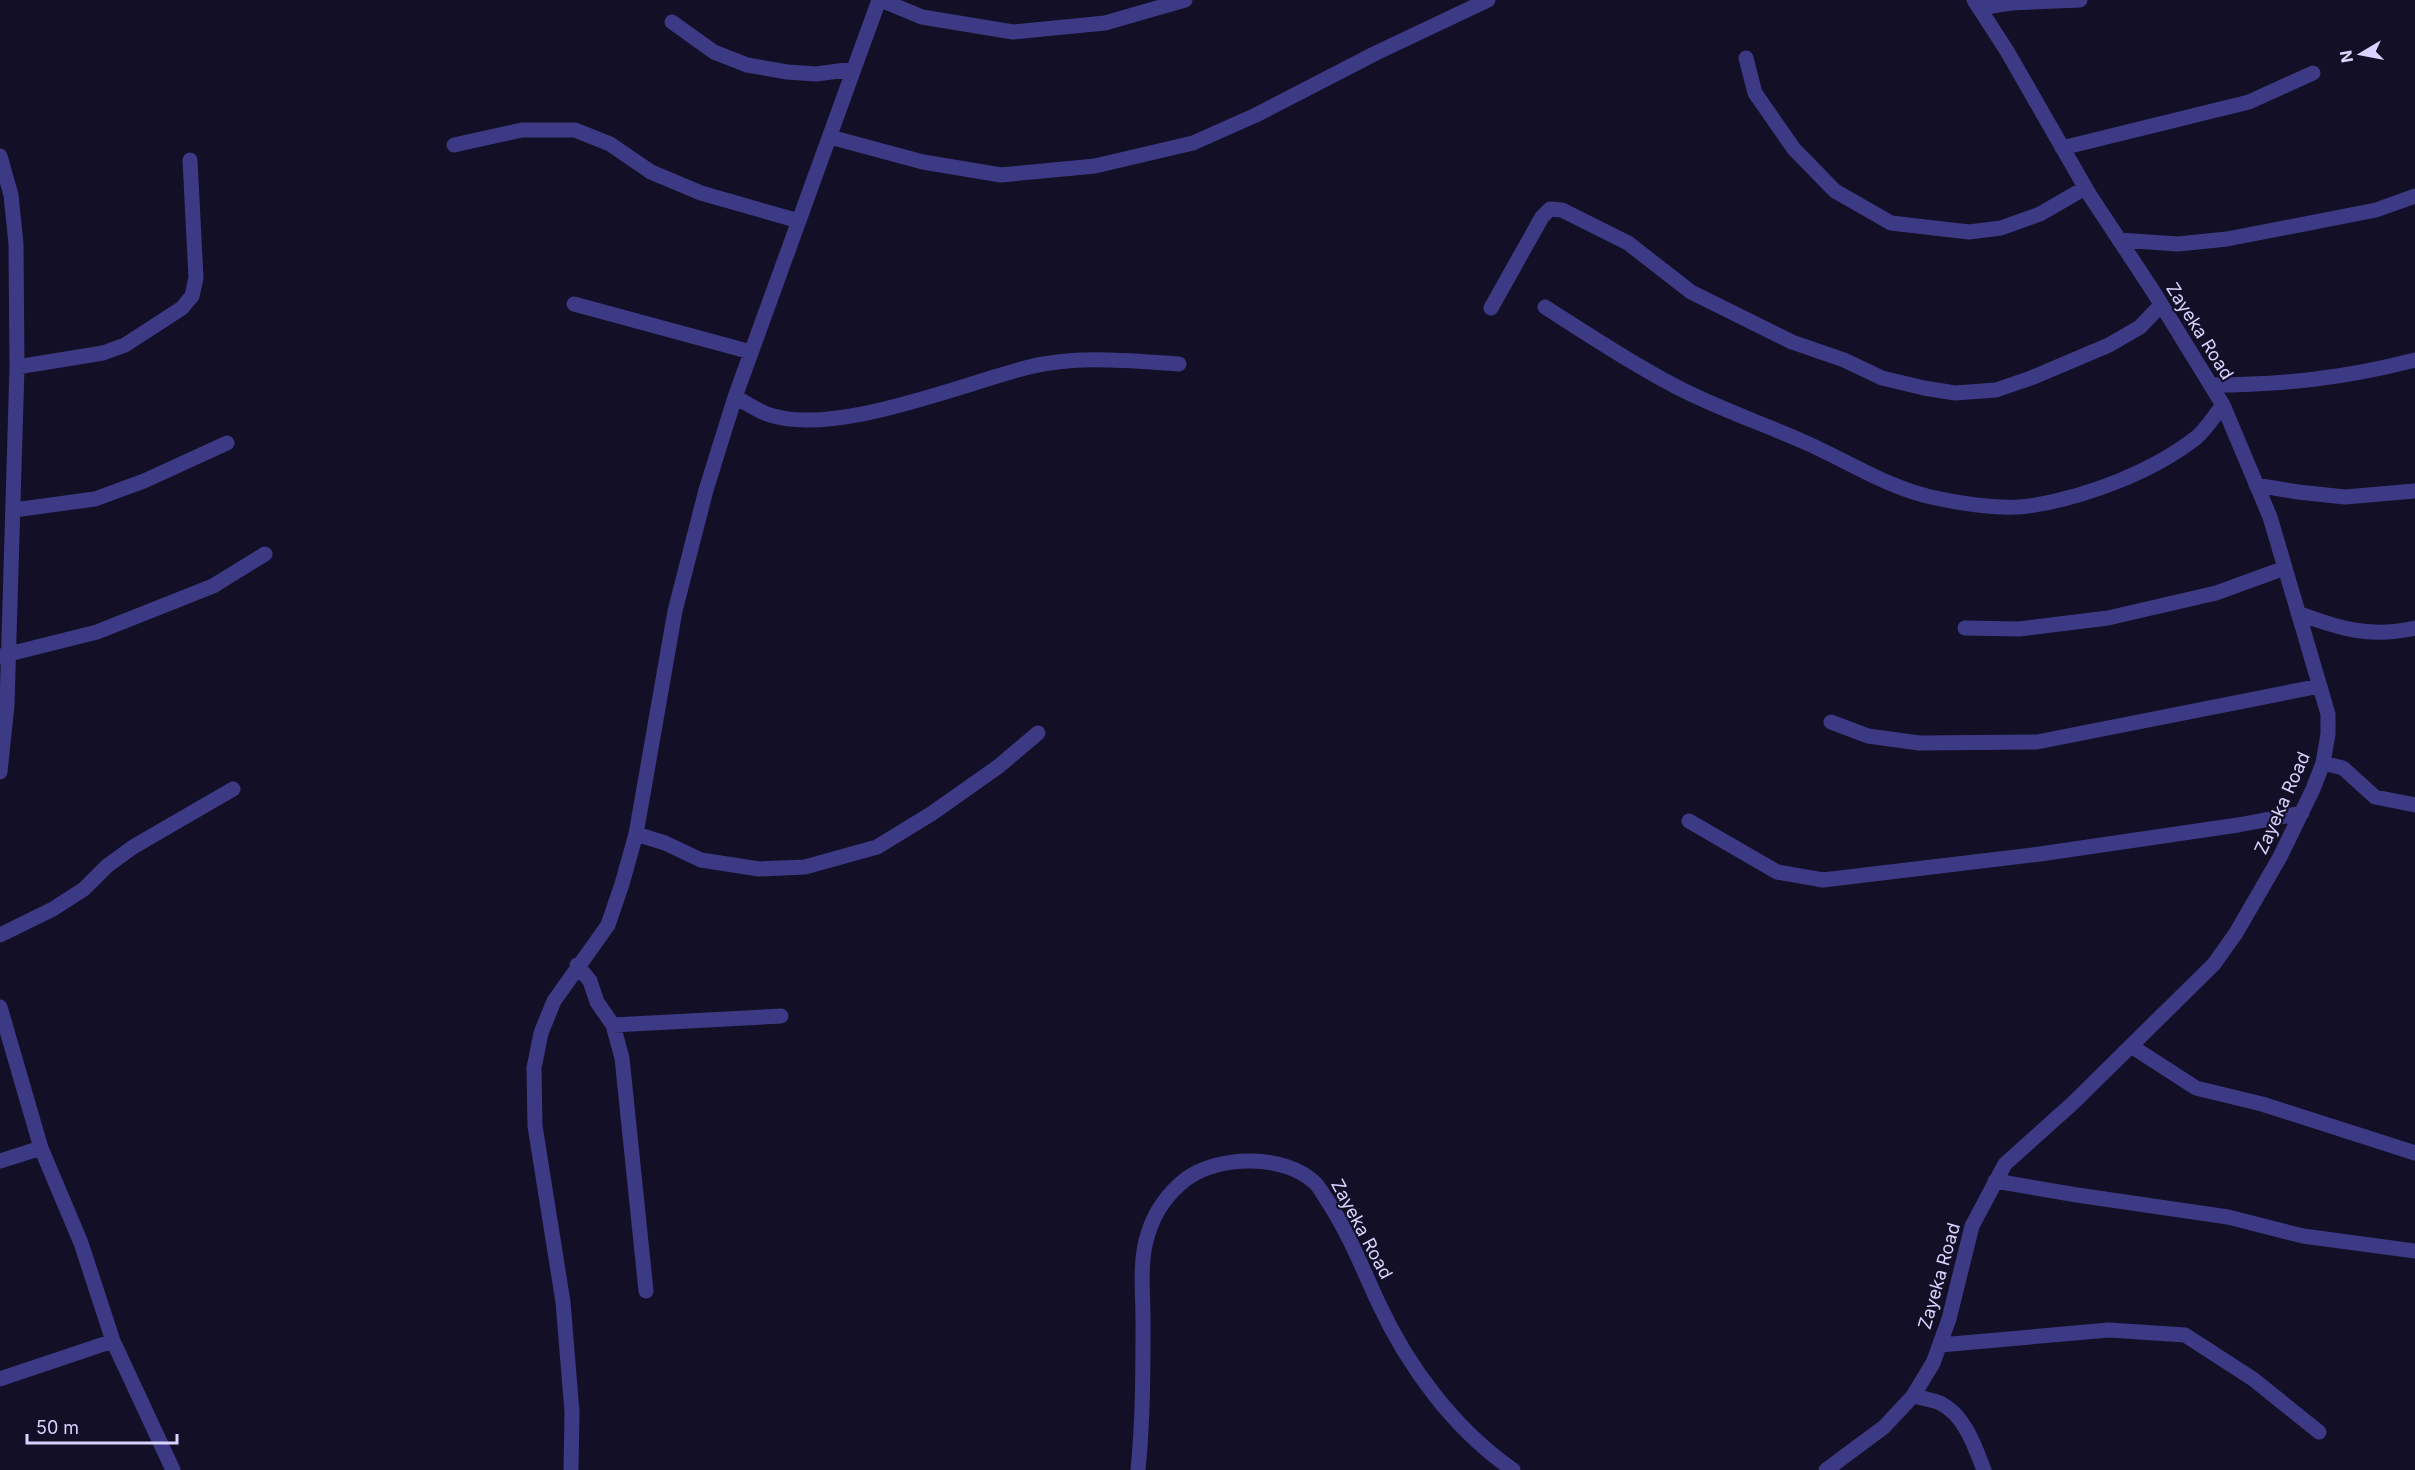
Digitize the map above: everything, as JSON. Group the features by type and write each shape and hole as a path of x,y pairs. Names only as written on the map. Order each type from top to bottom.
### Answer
{"street":[{"path":"571,1470 572,1412 563,1302 535,1126 534,1068 541,1033 554,1001 608,925 636,834 675,610 706,490 735,397 880,0 922,17 1013,32 1105,23 1185,0"},
{"path":"830,137 923,162 1001,175 1095,166 1203,138 1256,115 1376,53 1488,0"},
{"path":"1976,4 2080,0"},
{"name":"Zayeka Road","path":"1826,1470 1884,1427 1913,1396 1933,1363 1949,1319 1972,1226 2004,1164 2073,1103 2214,964 2261,892 2302,813 2323,762 2328,734 2328,714 2270,517 2223,405 2085,188 1976,4"},
{"path":"672,22 714,52 747,65 816,74 854,69"},
{"path":"1746,58 1755,93 1794,149 1835,191 1891,223 1969,232 2001,228 2040,214 2085,188"},
{"path":"2062,148 2249,102 2313,73"},
{"path":"454,145 522,130 575,130 610,144 651,172 701,193 799,221"},
{"path":"0,156 11,195 16,244 17,367 14,510 5,655 5,743 0,772"},
{"path":"17,367 103,353 125,345 182,308 192,296 196,278 190,160"},
{"path":"2119,240 2178,244 2227,239 2376,210 2415,196"},
{"path":"1491,308 1542,217 1550,209 1562,210 1628,243 1691,292 1792,342 1844,360 1882,378 1955,393 1996,390 2031,378 2109,345 2140,327 2161,305"},
{"path":"573,304 751,352"},
{"path":"1545,307 1674,386 1804,442 1889,482 1930,497 1993,506 2034,506 2093,490 2166,458 2199,435 2223,405"},
{"path":"735,397 768,414 794,419 828,420 951,391 1030,367 1091,359 1179,364"},
{"path":"2211,385 2303,382 2415,360"},
{"path":"14,510 95,499 144,481 227,443"},
{"path":"2256,484 2298,492 2345,497 2415,491"},
{"path":"5,655 97,632 213,586 265,554"},
{"path":"1965,628 2019,629 2108,618 2216,593 2285,568"},
{"path":"2298,613 2326,624 2370,634 2415,628"},
{"path":"1831,722 1868,736 1919,743 2037,742 2320,686"},
{"path":"636,834 665,843 701,860 759,869 805,867 877,847 931,814 999,766 1038,732"},
{"path":"2323,762 2343,768 2375,797 2415,805"},
{"path":"0,935 53,909 84,889 107,866 133,847 232,789"},
{"path":"1689,821 1777,872 1823,880 2040,854 2238,825 2302,813"},
{"path":"578,965 590,981 597,1002 613,1025 622,1058 646,1291"},
{"path":"0,1007 41,1148 81,1243 113,1341 173,1470"},
{"path":"613,1025 781,1016"},
{"path":"2131,1046 2196,1088 2262,1104 2415,1153"},
{"path":"0,1161 41,1148"},
{"name":"Zayeka Road","path":"1138,1470 1142,1392 1143,1274 1147,1236 1158,1209 1186,1179 1202,1170 1250,1160 1278,1163 1300,1172 1315,1182 1339,1219 1379,1304 1414,1367 1455,1418 1496,1458 1513,1470"},
{"path":"1995,1181 2228,1217 2303,1236 2415,1251"},
{"path":"1940,1345 2109,1330 2185,1335 2253,1379 2319,1432"},
{"path":"0,1379 113,1341"},
{"path":"1913,1396 1942,1404 1958,1418 1972,1441 1984,1470"}]}
